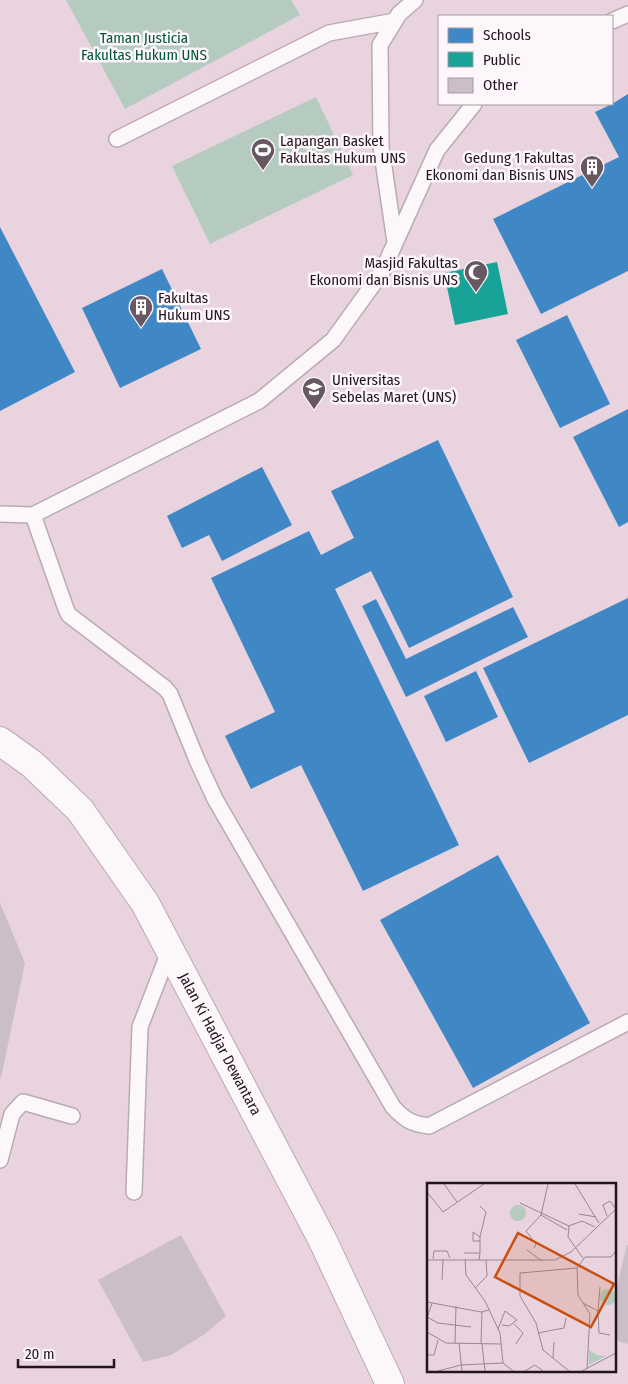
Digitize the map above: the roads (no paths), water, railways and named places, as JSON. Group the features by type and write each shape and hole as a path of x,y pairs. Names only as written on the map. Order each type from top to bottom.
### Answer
{"main road":[{"name":"Jalan Ki Hadjar Dewantara","path":"0,741 32,764 80,810 145,902 322,1240 390,1384"}],"lane":[{"path":"395,242 381,147 380,45 400,14 415,0"},
{"path":"613,21 628,14"},
{"path":"116,139 329,33 395,21"},
{"path":"0,514 33,515 259,401 333,340 382,272 437,150 473,105"},
{"path":"33,515 69,615 165,688 170,694 215,799 393,1107 403,1118 416,1124 429,1126 628,1022"},
{"path":"134,1192 140,1027 170,949"},
{"path":"0,1160 12,1114 23,1102 72,1116"}],"place":[{"name":"Lapangan Basket Fakultas Hukum UNS","path":"263,171"},
{"name":"Gedung 1 Fakultas Ekonomi dan Bisnis UNS","path":"592,188"},
{"name":"Masjid Fakultas Ekonomi dan Bisnis UNS","path":"476,293"},
{"name":"Fakultas Hukum UNS","path":"141,328"},
{"name":"Universitas Sebelas Maret (UNS)","path":"314,410"}],"park label":[{"name":"Taman Justicia Fakultas Hukum UNS","path":"144,46"}]}
